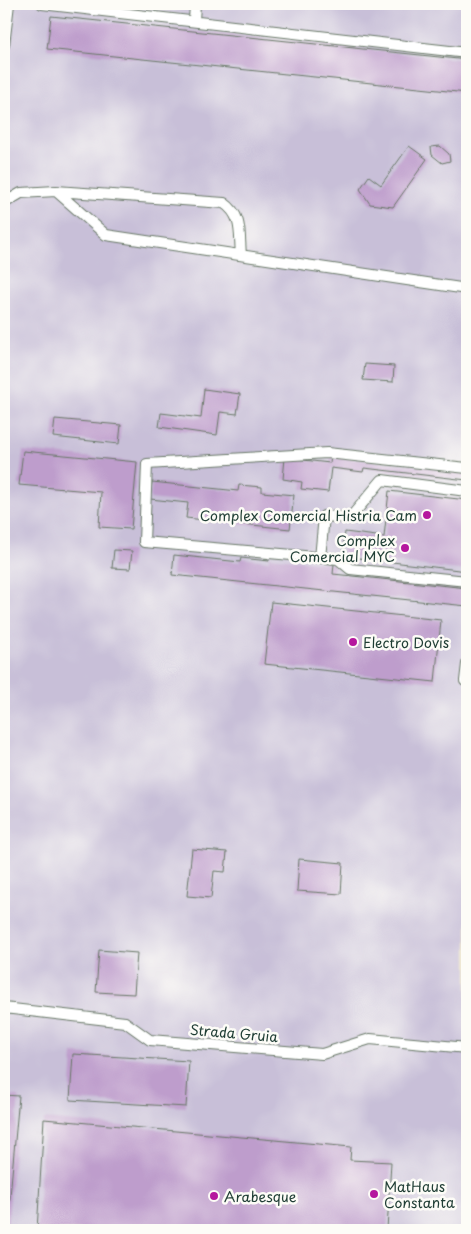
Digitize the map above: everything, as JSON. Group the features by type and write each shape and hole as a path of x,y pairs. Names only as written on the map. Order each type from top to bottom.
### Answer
{"lane":[{"path":"5,42 9,4"},
{"path":"42,4 467,53"},
{"path":"194,21 195,4"},
{"path":"4,204 21,193 56,191 224,203 233,209 238,218 241,255"},
{"path":"56,191 106,235 467,289"},
{"path":"467,468 327,453 147,464 144,542 338,559 350,569 467,581"},
{"path":"320,558 324,516 350,518 382,480 467,491"},
{"path":"467,664 465,681 467,681"},
{"name":"Strada Gruia","path":"4,1008 125,1022 150,1040 322,1054 370,1039 467,1048"}],"shaded area":[{"path":"4,4 467,4 467,1230 4,1230"}],"building":[{"path":"51,16 467,60 467,93 47,49"},
{"path":"409,146 427,159 393,207 370,204 360,189 369,176 381,185"},
{"path":"440,146 449,154 450,161 442,163 432,155 431,147"},
{"path":"365,364 394,366 393,382 363,380"},
{"path":"204,389 240,394 237,414 220,412 217,435 159,427 161,413 201,418"},
{"path":"55,419 121,425 119,444 53,437"},
{"path":"23,451 137,462 131,529 99,527 101,492 19,485"},
{"path":"331,457 467,471 467,480 364,468 363,472 331,468 328,492 301,489 302,482 283,479 285,458 330,463"},
{"path":"152,482 238,491 239,485 262,487 262,492 294,495 290,529 186,518 188,503 150,499"},
{"path":"389,491 467,500 467,571 342,556 345,532 384,537"},
{"path":"114,550 132,551 130,569 112,568"},
{"path":"174,555 240,562 241,558 269,561 269,557 334,564 333,574 467,588 467,606 172,575"},
{"name":"Electro Dovis","path":"271,602 441,620 435,682 264,664"},
{"path":"192,849 227,852 225,872 214,871 211,898 187,896"},
{"path":"299,859 343,863 341,894 297,891"},
{"path":"99,950 137,953 134,994 96,992"},
{"path":"73,1054 189,1061 186,1107 70,1100"},
{"path":"4,1095 19,1096 7,1230 4,1230"},
{"name":"Arabesque","path":"44,1119 351,1147 350,1160 391,1162 387,1230 37,1230"}],"place":[{"name":"Complex Comercial Histria Cam","path":"427,515"},
{"name":"Complex Comercial MYC","path":"405,548"},
{"name":"Electro Dovis","path":"353,642"},
{"name":"MatHaus Constanta","path":"374,1194"},
{"name":"Arabesque","path":"214,1196"}]}
